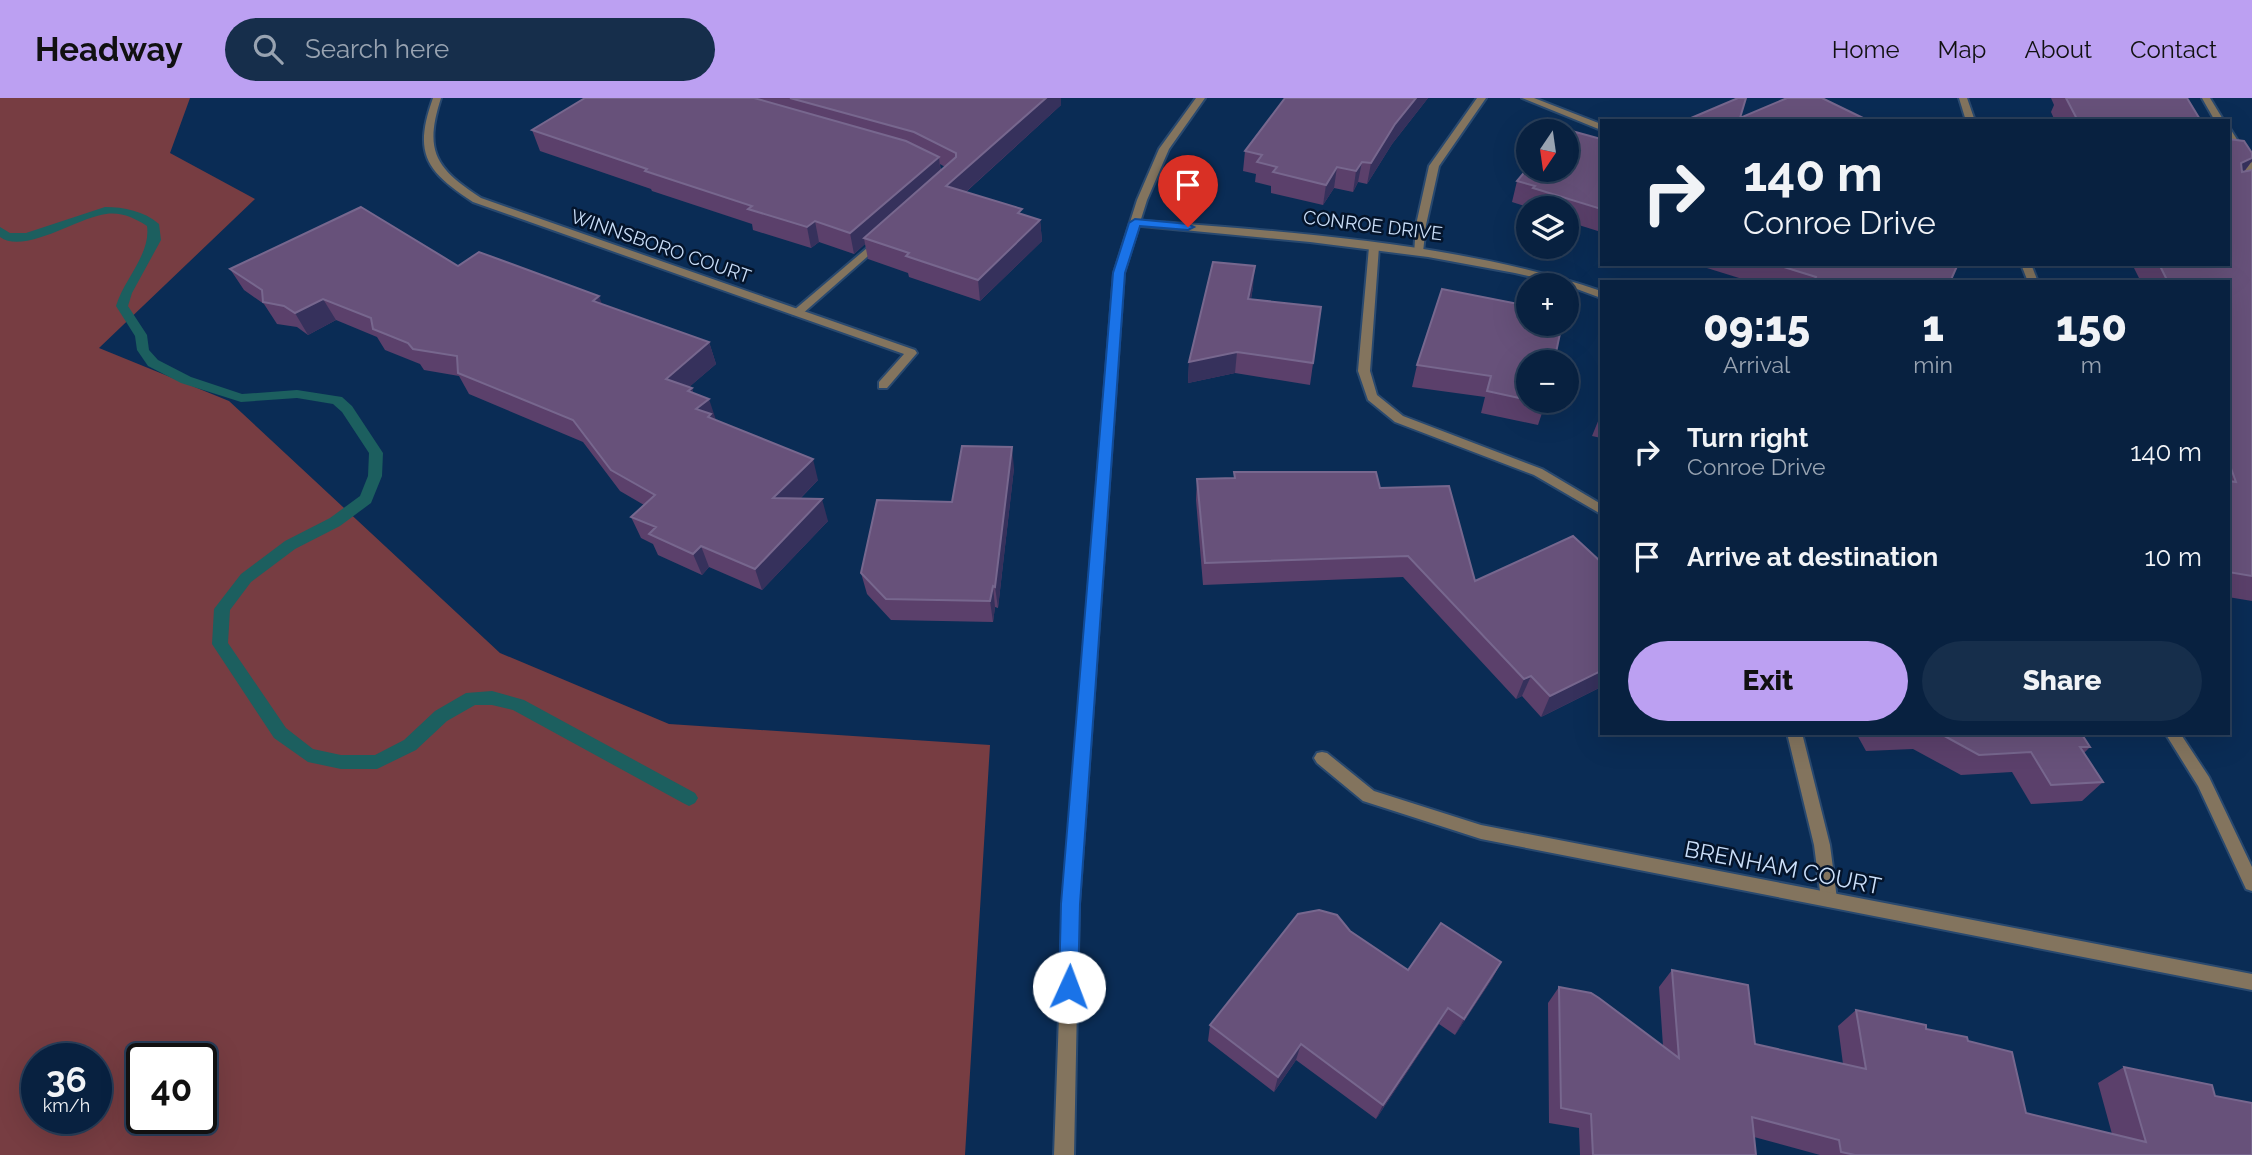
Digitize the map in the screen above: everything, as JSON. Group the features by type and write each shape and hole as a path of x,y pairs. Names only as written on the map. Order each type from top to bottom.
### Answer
{"street":[{"name":"WINNSBORO COURT","path":"437,98 426,127 429,156 450,183 477,200 911,352 883,385"},
{"path":"1064,1155 1071,904 1119,273 1164,149 1201,98"},
{"path":"1418,252 1434,166 1482,98"},
{"path":"1526,98 1600,127"},
{"path":"1963,98 1970,119"},
{"path":"2206,98 2219,119"},
{"path":"2230,135 2249,167 2250,176 2242,184 2230,187"},
{"name":"CONROE DRIVE","path":"1135,223 1268,234 1418,252 1512,268 1600,295"},
{"path":"797,313 890,231"},
{"path":"1374,247 1364,371 1372,397 1399,419 1538,472 1600,509"},
{"path":"1794,735 1822,845 1829,899"},
{"path":"2173,735 2204,782 2252,884"},
{"name":"BRENHAM COURT","path":"1322,758 1369,796 1481,832 2252,982"}],"shaded area":[{"path":"0,98 190,98 170,153 255,199 99,348 229,401 500,653 669,724 990,745 965,1155 0,1155"}],"building":[{"path":"585,98 754,98 906,141 939,157 850,233 815,221 807,227 748,209 752,206 532,130"},
{"path":"790,98 1046,98 946,186 1022,209 1018,213 1040,220 978,280 906,256 909,253 864,238 956,157 956,153 914,132"},
{"path":"1285,98 1416,98 1395,124 1371,163 1362,162 1356,171 1337,167 1326,185 1273,172 1277,167 1257,162 1262,155 1245,151"},
{"path":"1738,98 1746,98 1740,118 1787,98 1822,98 1863,118 1862,119 1689,119"},
{"path":"2066,98 2187,98 2200,119 2077,119"},
{"path":"1579,133 1600,139 1600,209 1579,202 1579,196 1559,196 1533,188 1535,186 1521,182 1579,182"},
{"path":"2230,139 2244,141 2252,153 2252,158 2241,163 2242,172 2252,170 2252,576 2230,572 2230,481 2236,482 2230,466 2230,280 2167,280 2160,266 2230,266"},
{"path":"361,207 458,266 479,252 599,296 593,301 709,342 666,379 692,388 688,391 709,399 696,409 711,414 708,417 813,459 773,498 822,499 755,569 701,546 693,554 649,534 656,527 631,517 655,495 611,470 573,420 458,373 457,356 413,349 408,343 373,329 371,318 323,299 295,313 284,306 263,302 262,290 230,269"},
{"path":"1213,262 1255,266 1248,299 1321,307 1313,363 1237,352 1189,362"},
{"path":"1780,266 1957,266 1951,280 1815,280 1816,277"},
{"path":"1442,289 1516,304 1516,336 1559,336 1557,350 1516,350 1516,397 1487,391 1491,376 1417,365"},
{"path":"962,446 1012,447 995,587 993,586 990,601 886,599 861,573 877,500 952,502"},
{"path":"1234,472 1376,472 1380,488 1449,486 1475,581 1573,536 1600,561 1600,671 1550,696 1531,676 1524,679 1408,556 1205,563 1197,479 1235,478"},
{"path":"1943,735 2082,735 2090,747 2080,747 2103,782 2051,785 2031,752 1979,755"},
{"path":"1319,910 1337,915 1350,931 1408,970 1441,923 1501,962 1464,1019 1448,1008 1383,1105 1301,1044 1278,1077 1210,1025 1298,914"},
{"path":"1672,970 1748,985 1755,1044 1866,1069 1856,1010 1926,1025 1926,1029 1967,1037 1968,1041 2012,1052 2026,1113 2146,1142 2124,1067 2212,1085 2215,1096 2252,1103 2252,1155 1855,1155 1841,1152 1839,1140 1752,1117 1756,1155 1593,1155 1591,1114 1561,1108 1559,987 1591,993 1679,1058"}],"waterway":[{"path":"0,230 7,237 26,237 105,210 136,214 153,224 155,240 126,293 122,306 141,335 143,350 153,363 186,380 241,398 297,394 337,400 347,409 376,453 375,476 366,499 335,522 290,545 246,578 222,609 220,644 280,733 308,755 341,762 377,762 410,745 441,716 472,698 492,698 518,705 689,798"}],"route":[{"path":"1069,987 1071,904 1119,273 1135,223 1188,227"}]}
